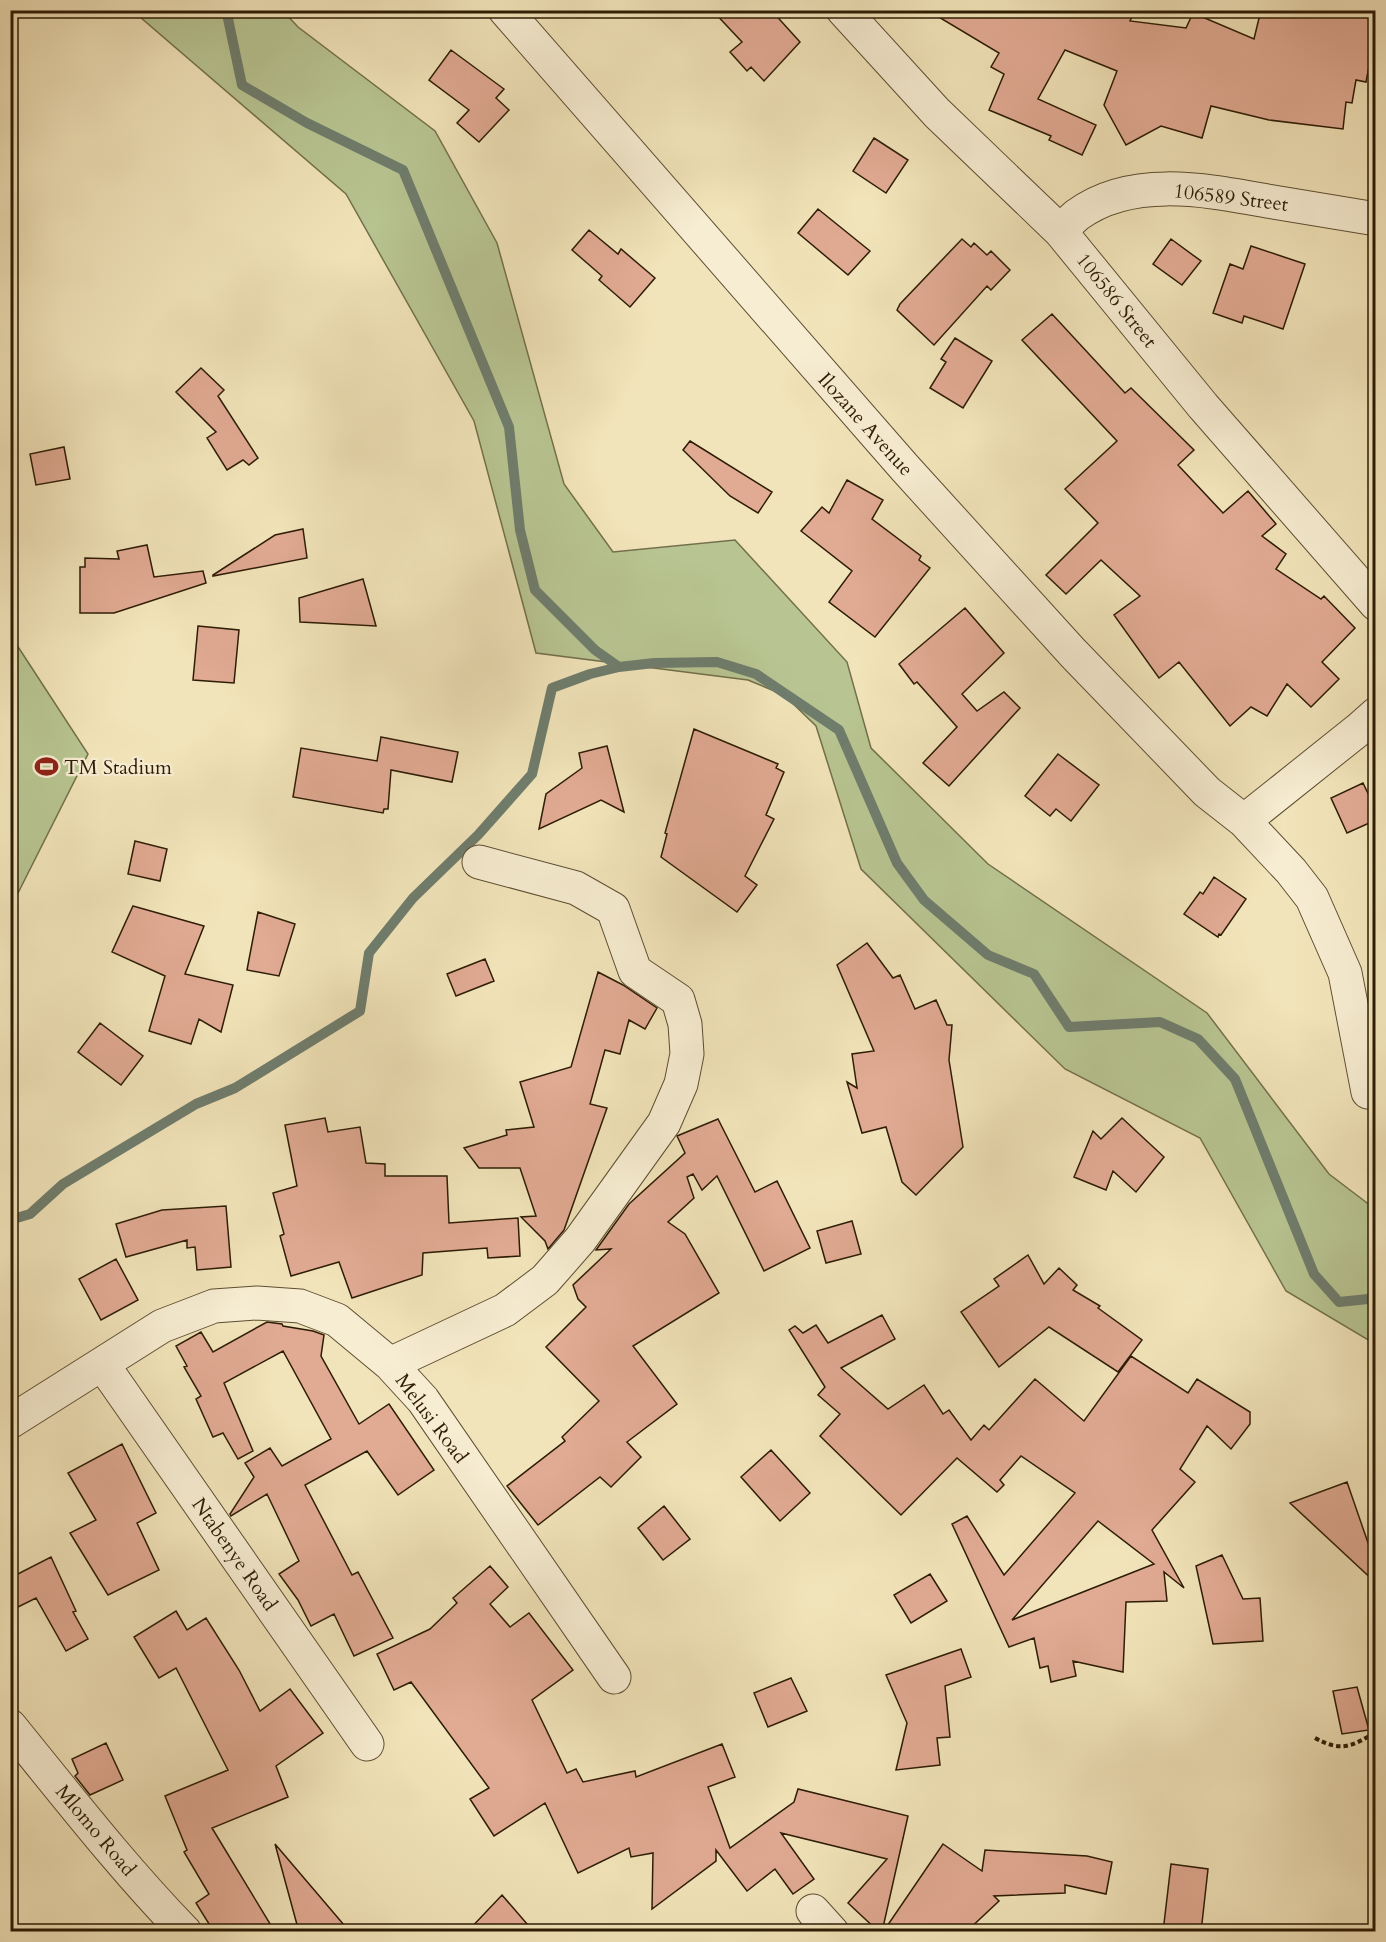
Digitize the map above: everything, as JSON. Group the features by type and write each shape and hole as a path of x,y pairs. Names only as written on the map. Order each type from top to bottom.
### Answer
{"street":[{"name":"Ilozane Avenue","path":"504,10 889,451 1073,653 1207,792 1244,821 1291,871 1312,898 1333,940 1345,973 1368,1092"},
{"name":"106586 Street","path":"843,10 937,113 1060,231 1203,406 1376,604"},
{"name":"106589 Street","path":"1060,231 1077,215 1100,203 1121,195 1153,189 1225,194 1376,219"},
{"path":"1244,821 1376,714"},
{"path":"390,1364 505,1310 545,1280 580,1240 664,1123 681,1084 687,1054 685,1023 678,1000 635,970 614,909 576,888 479,862"},
{"name":"Melusi Road","path":"10,1422 162,1326 214,1306 257,1303 300,1306 337,1320 390,1364 423,1400 614,1677"},
{"name":"Ntabenye Road","path":"103,1365 367,1744"},
{"name":"Mlomo Road","path":"10,1725 92,1826 185,1932"}],"path":[{"path":"1315,1738 1330,1747 1352,1747 1376,1732"}],"green space":[{"path":"133,11 283,11 298,27 435,131 497,243 564,484 613,552 735,540 847,662 871,748 988,864 1207,1013 1329,1174 1375,1209 1375,1344 1286,1291 1200,1138 1065,1069 861,869 816,726 784,695 748,680 536,653 474,421 346,194"},
{"name":"TM Stadium","path":"11,636 88,754 11,907"}],"building":[{"path":"712,10 771,10 800,42 764,81 751,67 747,71 730,52 742,42"},
{"path":"927,10 1135,10 1130,21 1186,28 1193,13 1254,39 1261,10 1361,10 1376,13 1376,30 1366,82 1356,80 1352,103 1346,102 1343,129 1269,120 1211,106 1202,138 1161,126 1126,145 1104,105 1117,71 1065,50 1038,99 1096,125 1082,155 1049,140 1051,136 989,110 1004,74 991,67 999,53"},
{"path":"451,50 504,89 496,98 509,110 479,142 457,123 469,110 429,80"},
{"path":"874,138 908,160 886,193 853,171"},
{"path":"818,209 870,251 848,275 798,233"},
{"path":"589,230 618,254 621,249 655,278 630,307 599,280 602,276 572,250"},
{"path":"962,239 971,247 974,243 987,255 991,251 1010,270 991,290 987,286 934,345 897,310 900,304"},
{"path":"1171,239 1201,261 1182,285 1153,264"},
{"path":"1251,246 1305,264 1283,329 1244,316 1242,323 1213,313 1230,264 1243,269"},
{"path":"1052,314 1125,393 1131,388 1194,450 1178,465 1223,513 1248,491 1276,524 1262,536 1286,554 1276,569 1321,599 1324,596 1355,628 1322,662 1339,679 1311,707 1287,684 1267,716 1251,707 1230,726 1179,662 1159,678 1114,615 1140,596 1101,560 1066,594 1046,575 1098,523 1065,489 1117,441 1022,340"},
{"path":"955,338 992,361 963,408 930,388 946,362 941,359"},
{"path":"201,368 224,390 218,396 258,458 249,465 243,460 227,470 207,438 216,432 176,392"},
{"path":"690,441 772,492 758,513 730,496 683,450"},
{"path":"64,447 70,479 36,485 30,454"},
{"path":"847,480 883,500 872,519 921,556 919,560 930,568 875,637 829,602 852,571 801,531 822,507 829,513"},
{"path":"303,529 307,558 213,576 275,535"},
{"path":"147,545 154,577 203,571 206,583 114,613 80,613 80,567 85,567 85,558 119,559 117,551"},
{"path":"363,579 376,626 300,622 299,598"},
{"path":"965,608 1004,653 962,694 977,711 1004,692 1020,708 949,786 923,763 957,727 917,682 914,684 899,664"},
{"path":"198,626 239,630 234,683 193,680"},
{"path":"694,729 778,764 776,768 784,772 766,815 774,819 745,876 757,885 737,912 661,857 667,834 665,833"},
{"path":"381,737 458,752 452,782 391,770 388,809 384,809 383,813 293,797 301,748 377,761"},
{"path":"607,746 624,812 601,800 539,829 546,794 582,768 579,753"},
{"path":"1058,754 1099,785 1071,821 1056,809 1050,816 1025,796"},
{"path":"1363,783 1376,810 1376,820 1347,833 1331,798"},
{"path":"135,841 167,849 160,881 128,874"},
{"path":"1214,877 1246,899 1218,937 1184,914 1200,892 1203,894"},
{"path":"133,906 204,926 185,974 233,985 221,1032 199,1019 191,1044 149,1031 165,976 112,952"},
{"path":"258,912 295,924 279,976 247,970"},
{"path":"867,943 893,978 900,975 915,1009 936,1000 947,1025 952,1025 949,1060 963,1147 916,1195 902,1182 886,1127 862,1133 847,1082 857,1088 852,1054 874,1051 837,965"},
{"path":"485,959 494,981 456,996 447,974"},
{"path":"598,972 623,985 657,1008 645,1029 629,1020 620,1054 605,1050 590,1104 607,1108 564,1230 548,1249 545,1241 521,1217 536,1216 520,1168 479,1168 464,1148 507,1135 506,1130 534,1127 520,1082 571,1067"},
{"path":"100,1023 143,1056 121,1085 78,1052"},
{"path":"325,1118 328,1132 360,1127 366,1163 385,1164 385,1176 447,1176 449,1223 518,1218 520,1256 488,1258 487,1248 423,1253 422,1275 352,1298 339,1262 291,1276 280,1236 284,1234 273,1193 297,1186 285,1125"},
{"path":"1122,1118 1164,1157 1136,1192 1113,1171 1106,1190 1074,1177 1093,1131 1101,1139"},
{"path":"718,1119 755,1192 777,1181 810,1248 764,1271 717,1176 702,1190 693,1174 687,1177 694,1198 668,1222 685,1234 719,1293 633,1346 677,1404 627,1442 641,1457 611,1487 600,1477 538,1525 507,1486 565,1441 562,1437 599,1401 546,1347 586,1307 578,1299 573,1285 611,1249 596,1250 629,1204 685,1153 677,1136"},
{"path":"226,1206 231,1267 197,1270 195,1247 187,1248 187,1240 126,1257 116,1224 162,1210"},
{"path":"852,1221 861,1254 826,1263 817,1231"},
{"path":"1028,1255 1044,1284 1059,1268 1077,1285 1073,1290 1100,1306 1098,1308 1142,1340 1118,1372 1049,1327 999,1367 961,1312 999,1286 994,1279"},
{"path":"116,1259 138,1300 101,1320 79,1279"},
{"path":"882,1315 895,1339 841,1368 888,1409 924,1385 943,1414 949,1410 971,1440 984,1425 989,1430 1035,1379 1084,1421 1131,1356 1188,1393 1197,1379 1250,1412 1250,1424 1231,1449 1207,1426 1180,1469 1195,1482 1152,1530 1184,1588 1164,1572 1167,1601 1126,1602 1123,1672 1073,1661 1076,1676 1051,1682 1048,1666 1040,1668 1034,1638 1009,1647 952,1524 967,1516 1004,1575 1075,1493 1021,1456 1000,1480 1004,1485 997,1492 957,1458 901,1515 820,1436 840,1414 818,1395 825,1387 789,1330 795,1326 803,1333 816,1325 828,1343","holes":["1098,1521 1154,1564 1012,1620"]},
{"path":"267,1322 324,1335 321,1356 359,1424 389,1404 434,1470 398,1495 367,1451 305,1485 352,1575 358,1572 393,1638 354,1656 334,1614 311,1626 298,1600 279,1574 299,1561 267,1494 231,1516 230,1514 254,1477 245,1463 270,1448 282,1466 331,1439 283,1351 224,1383 253,1451 238,1459 223,1433 213,1437 196,1399 201,1396 184,1367 187,1366 176,1346 201,1332 213,1352"},
{"path":"122,1444 156,1513 137,1523 159,1570 108,1595 70,1533 96,1520 68,1473"},
{"path":"771,1450 810,1493 780,1521 741,1477"},
{"path":"1347,1482 1376,1566 1376,1583 1290,1503"},
{"path":"664,1506 690,1539 663,1560 638,1528"},
{"path":"1222,1555 1243,1599 1260,1598 1263,1641 1213,1644 1196,1566"},
{"path":"51,1557 76,1611 73,1612 88,1639 66,1651 36,1598 10,1611 10,1578"},
{"path":"490,1566 508,1587 490,1604 510,1627 529,1613 573,1670 532,1700 567,1773 576,1769 583,1782 635,1771 636,1777 722,1744 735,1777 708,1787 730,1848 794,1802 798,1789 908,1816 882,1932 879,1932 848,1903 887,1859 781,1833 814,1879 793,1894 775,1869 747,1891 716,1850 716,1861 652,1909 653,1853 631,1857 629,1848 578,1873 545,1803 494,1836 470,1799 489,1788 411,1682 394,1690 377,1654 430,1629 457,1603 453,1598"},
{"path":"930,1574 947,1601 911,1623 894,1595"},
{"path":"176,1611 187,1630 206,1618 239,1670 260,1711 290,1689 323,1733 276,1766 288,1797 212,1828 275,1932 214,1932 196,1903 209,1894 184,1852 187,1850 165,1796 228,1770 176,1668 159,1678 134,1637"},
{"path":"961,1649 971,1677 945,1686 950,1737 937,1738 940,1765 896,1770 907,1723 886,1675"},
{"path":"791,1678 807,1711 768,1727 754,1693"},
{"path":"1357,1687 1369,1730 1342,1734 1333,1691"},
{"path":"106,1743 123,1780 90,1795 75,1776 78,1773 72,1759"},
{"path":"275,1844 350,1932 299,1932"},
{"path":"943,1844 982,1871 985,1850 1087,1856 1112,1862 1106,1894 1065,1885 1065,1893 994,1896 999,1901 966,1932 883,1932"},
{"path":"1171,1864 1208,1869 1201,1932 1163,1932"},
{"path":"502,1895 534,1932 467,1932"}],"waterway":[{"path":"224,10 227,14 242,85 307,123 403,170 509,427 520,530 535,590 595,650 619,667"},
{"path":"10,1220 30,1214 63,1184 196,1104 235,1088 360,1011 369,953 413,898 478,835 532,774 552,688 590,674 619,667 654,663 717,662 756,674 839,730 897,863 924,900 988,955 1034,974 1069,1027 1160,1022 1198,1039 1235,1079 1314,1274 1339,1302 1368,1299 1376,1294"}],"place":[{"name":"TM Stadium","path":"46,767"}]}
